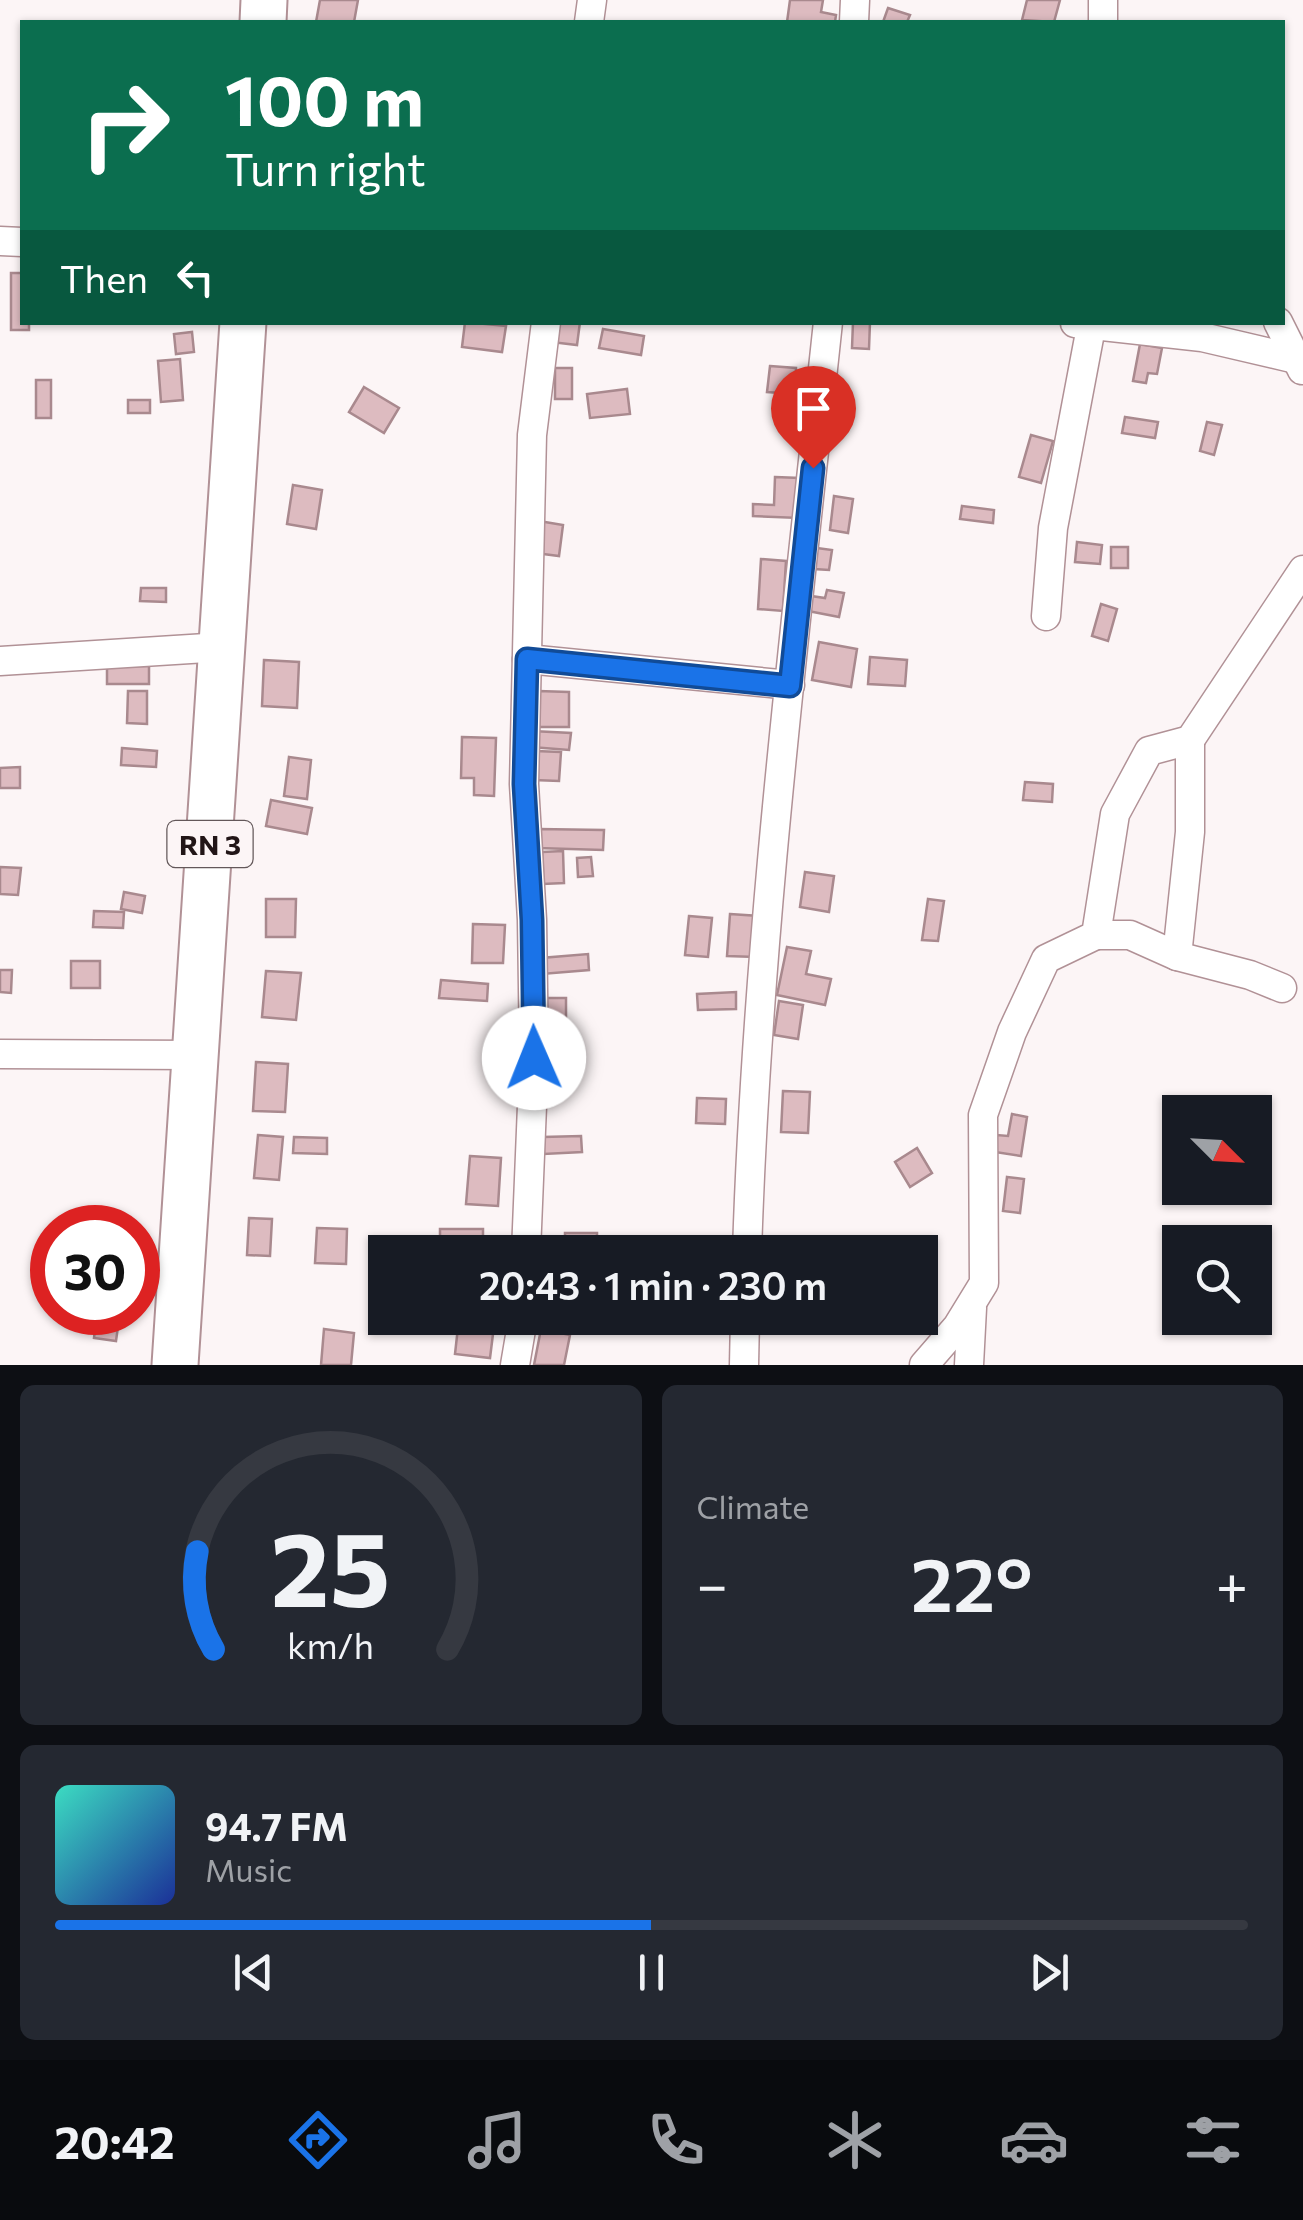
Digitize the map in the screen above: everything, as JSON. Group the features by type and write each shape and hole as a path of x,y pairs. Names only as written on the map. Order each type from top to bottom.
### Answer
{"highway":[{"name":"RN 3","path":"176,1365 243,325"}],"street":[{"path":"527,1235 534,1058 532,920 524,784 532,434 546,325"},
{"path":"748,1235 751,1145 790,686 828,325"},
{"path":"1046,616 1052,528 1086,325"},
{"path":"1103,325 1202,337 1300,366"},
{"path":"1280,325 1300,366"},
{"path":"1177,956 1190,832 1190,740 1303,570"},
{"path":"0,661 222,647"},
{"path":"527,659 790,686"},
{"path":"1096,936 1115,814 1149,751 1190,740"},
{"path":"924,1365 958,1327 984,1283 983,1116 1012,1032 1046,958 1096,936 1130,936 1177,956 1282,988"},
{"path":"0,1054 196,1055"},
{"path":"968,1365 972,1302"},
{"path":"515,1365 520,1335"},
{"path":"744,1365 745,1335"}],"building":[{"path":"320,0 358,0 354,20 316,20"},
{"path":"790,0 823,0 821,12 836,15 835,20 787,20"},
{"path":"1027,0 1060,0 1055,20 1022,20"},
{"path":"888,8 910,15 908,20 884,20"},
{"path":"11,273 20,273 20,325 29,325 29,330 11,330"},
{"path":"465,325 506,326 502,352 462,347"},
{"path":"553,325 580,325 577,345 551,342"},
{"path":"853,325 870,325 869,349 852,348"},
{"path":"603,329 644,336 641,355 599,348"},
{"path":"192,332 194,352 176,354 174,334"},
{"path":"1140,344 1162,348 1157,374 1148,373 1146,383 1133,381"},
{"path":"180,359 183,400 161,402 158,361"},
{"path":"770,366 796,368 795,394 767,392"},
{"path":"555,368 572,368 572,399 555,399"},
{"path":"36,380 51,380 51,418 36,418"},
{"path":"364,387 399,408 384,433 349,412"},
{"path":"627,389 630,414 590,418 587,394"},
{"path":"128,400 150,400 150,413 128,413"},
{"path":"1125,417 1158,422 1155,438 1122,433"},
{"path":"1207,422 1222,425 1214,455 1200,451"},
{"path":"1031,435 1053,441 1041,483 1019,477"},
{"path":"775,477 800,478 799,518 753,516 753,504 774,505"},
{"path":"293,485 322,490 316,529 287,524"},
{"path":"834,496 853,499 848,533 830,530"},
{"path":"962,506 994,510 993,523 960,519"},
{"path":"539,521 563,525 559,556 535,553"},
{"path":"1077,542 1102,545 1100,564 1075,562"},
{"path":"1111,547 1128,547 1128,568 1111,568"},
{"path":"817,548 832,550 829,570 814,569"},
{"path":"761,559 786,561 783,611 758,609"},
{"path":"141,588 166,588 166,602 140,601"},
{"path":"827,590 844,593 839,617 808,611 811,596 825,598"},
{"path":"1101,604 1117,609 1108,641 1092,636"},
{"path":"819,642 857,649 851,687 812,680"},
{"path":"870,657 907,660 905,686 868,684"},
{"path":"264,660 299,662 297,708 262,706"},
{"path":"107,666 149,666 149,684 107,684"},
{"path":"128,691 147,691 147,724 127,723"},
{"path":"538,691 569,692 569,727 537,727"},
{"path":"532,731 571,733 569,750 531,747"},
{"path":"462,737 496,738 494,796 474,795 474,778 461,778"},
{"path":"122,748 157,751 156,767 121,765"},
{"path":"535,751 561,752 559,781 534,780"},
{"path":"289,757 311,760 307,799 284,796"},
{"path":"20,767 20,788 0,788 0,768"},
{"path":"1025,782 1053,784 1052,802 1023,800"},
{"path":"271,800 312,808 307,834 266,826"},
{"path":"538,829 604,830 603,850 537,848"},
{"path":"563,851 564,883 543,884 542,852"},
{"path":"591,857 593,876 578,877 577,858"},
{"path":"0,867 21,868 18,895 0,894"},
{"path":"805,872 834,876 829,912 800,907"},
{"path":"124,892 145,896 142,913 121,909"},
{"path":"266,899 296,899 295,937 266,937"},
{"path":"928,899 944,901 938,941 922,940"},
{"path":"94,911 124,912 123,928 93,927"},
{"path":"730,914 759,916 756,957 727,956"},
{"path":"689,916 712,918 708,957 685,955"},
{"path":"473,924 505,925 503,963 472,963"},
{"path":"787,947 811,951 806,974 831,979 825,1005 777,995"},
{"path":"588,954 589,970 542,974 541,958"},
{"path":"71,961 100,961 100,988 71,988"},
{"path":"0,970 12,970 11,993 0,992"},
{"path":"266,971 301,973 296,1020 262,1017"},
{"path":"441,980 488,984 487,1001 439,998"},
{"path":"736,992 736,1009 698,1010 697,994"},
{"path":"543,998 566,998 566,1039 542,1039"},
{"path":"779,1001 803,1005 798,1039 774,1035"},
{"path":"256,1062 288,1064 285,1112 253,1111"},
{"path":"783,1091 810,1092 808,1133 781,1132"},
{"path":"697,1098 726,1099 725,1124 696,1123"},
{"path":"1012,1114 1027,1117 1021,1156 995,1152 997,1135 1008,1136"},
{"path":"258,1135 283,1137 279,1180 254,1178"},
{"path":"581,1136 582,1152 544,1154 543,1137"},
{"path":"294,1137 327,1138 327,1154 293,1153"},
{"path":"917,1148 932,1173 910,1187 895,1162"},
{"path":"470,1156 501,1158 498,1206 466,1204"},
{"path":"1007,1177 1024,1179 1020,1213 1003,1211"},
{"path":"249,1218 272,1219 270,1256 247,1255"},
{"path":"317,1228 347,1229 346,1264 315,1263"},
{"path":"440,1229 483,1229 483,1235 440,1235"},
{"path":"565,1233 597,1233 597,1235"},
{"path":"324,1329 354,1333 351,1365 321,1365"},
{"path":"94,1335 117,1335 116,1341"},
{"path":"457,1335 493,1335 490,1358 455,1354"},
{"path":"540,1335 570,1335 564,1365 534,1365"}],"route":[{"path":"534,1058 532,920 524,784 527,659 790,686 813,468"}]}
